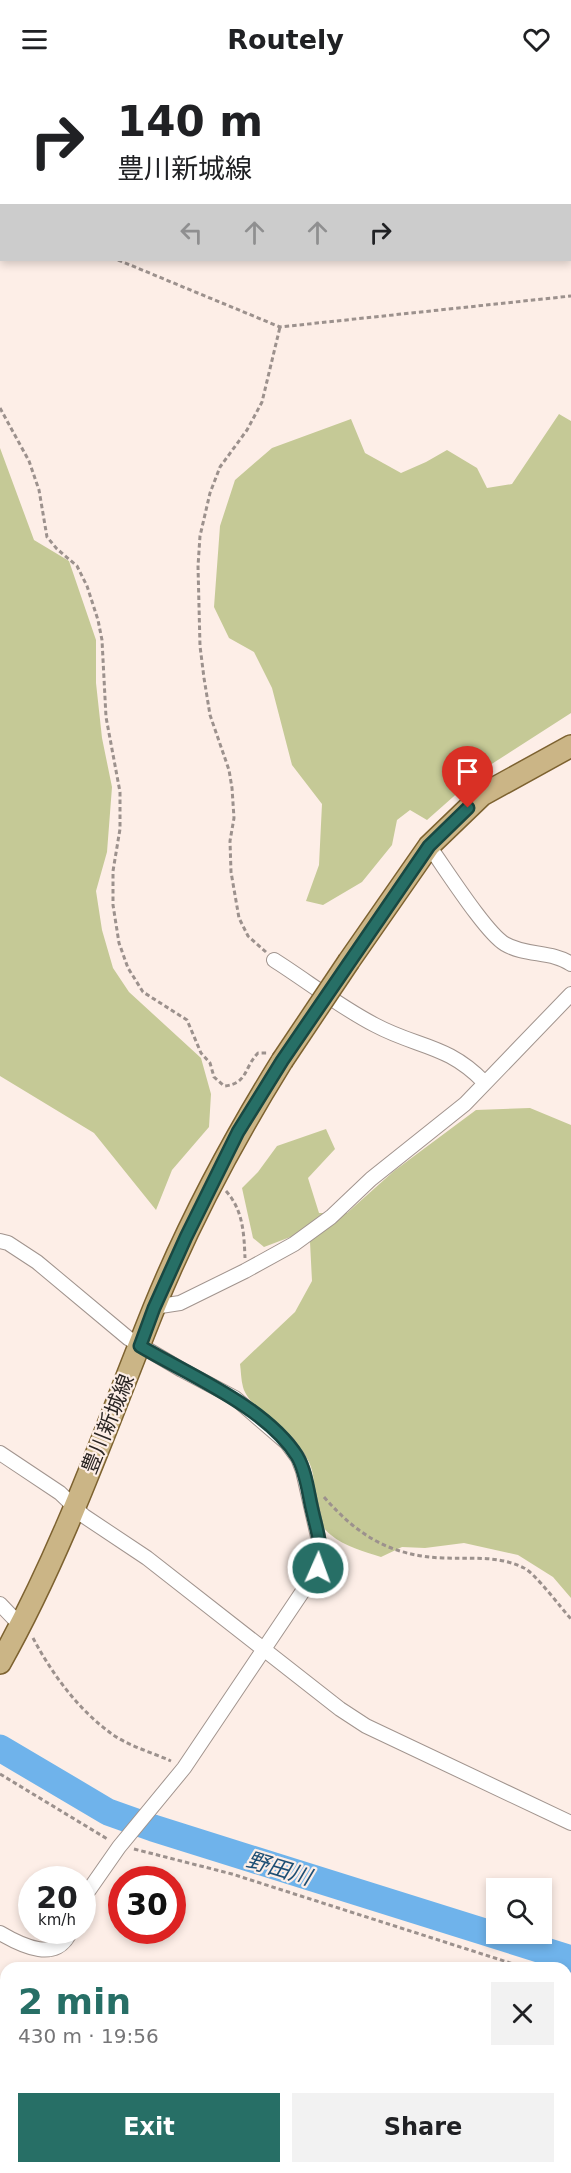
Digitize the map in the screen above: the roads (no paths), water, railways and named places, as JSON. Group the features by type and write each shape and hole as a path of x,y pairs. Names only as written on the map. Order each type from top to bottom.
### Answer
{"main road":[{"name":"豊川新城線","path":"0,1663 21,1626 74,1506 154,1308 212,1183 238,1132 282,1061 429,846 482,795 571,746"}],"street":[{"path":"429,846 488,927 502,942 518,951 556,958 571,964"},
{"path":"274,960 374,1025 395,1035 442,1050 468,1066 484,1082"},
{"path":"154,1308 180,1303 245,1271 294,1244 331,1218 371,1179 465,1104 571,994"},
{"path":"0,1241 8,1243 37,1262 140,1346 235,1398 287,1443 298,1458 306,1483 321,1550 318,1568 184,1768 121,1844 96,1880"},
{"path":"0,1453 60,1493 84,1516 147,1558 340,1709 366,1725 571,1823"},
{"path":"0,1604 21,1626"},
{"path":"0,1933 18,1941"},
{"path":"25,1944 38,1950 50,1950 63,1944"}],"waterway":[{"name":"野田川","path":"0,1748 108,1812 571,1959"}]}
